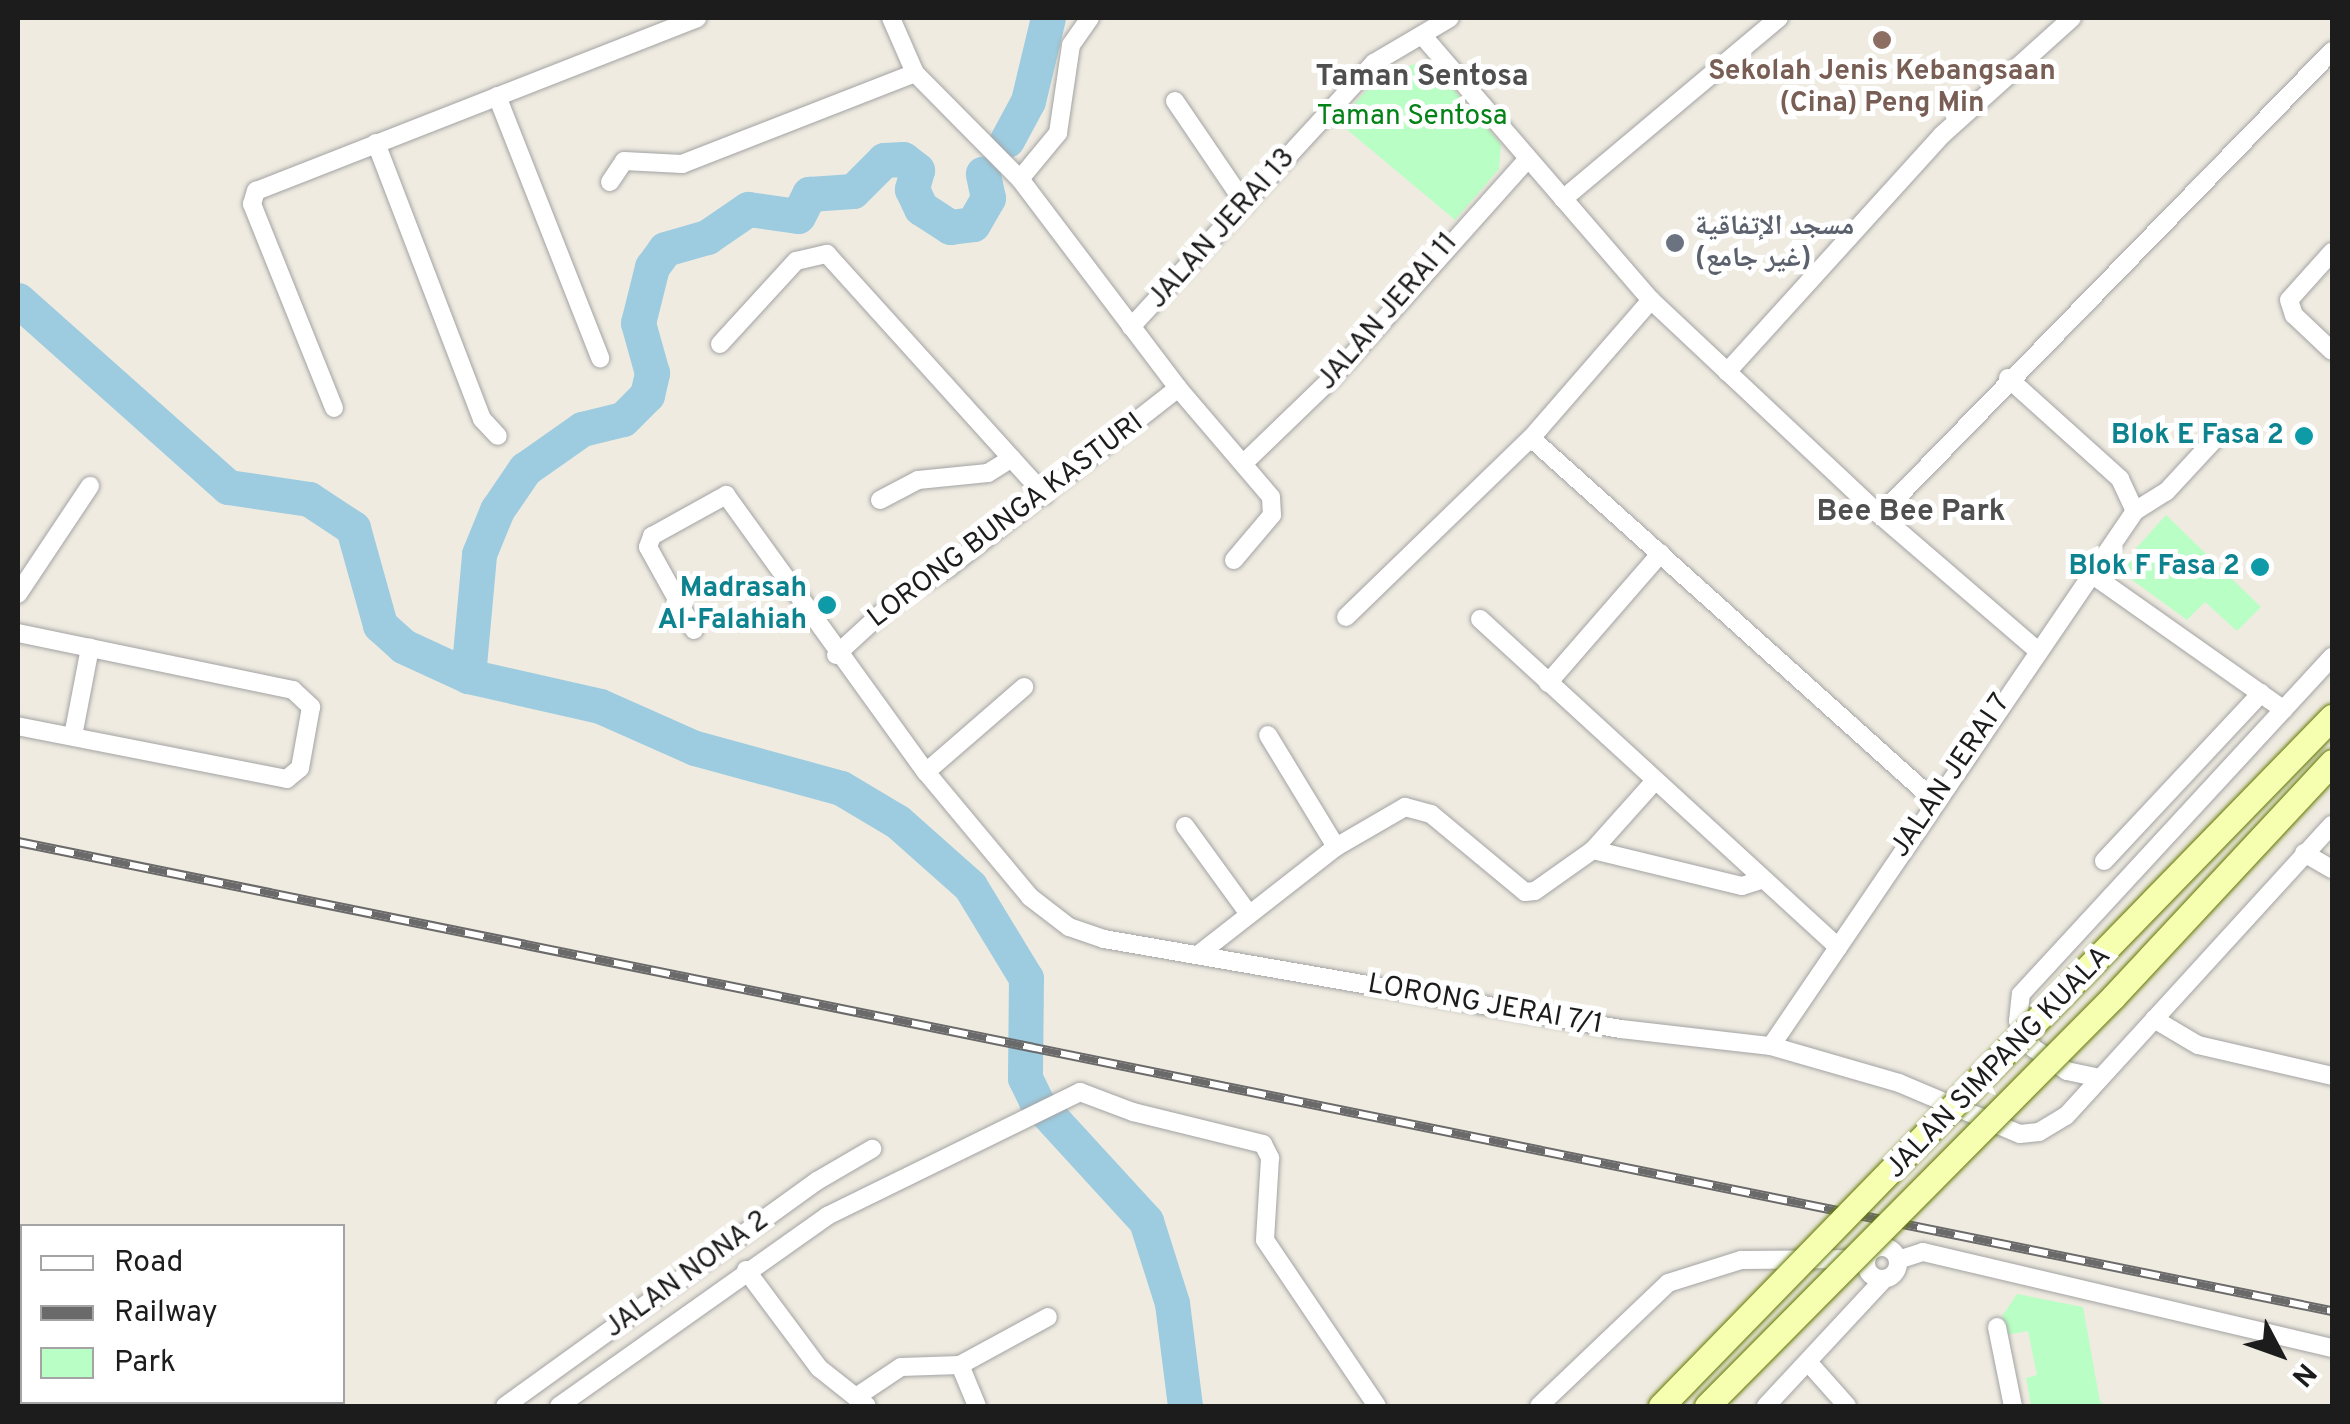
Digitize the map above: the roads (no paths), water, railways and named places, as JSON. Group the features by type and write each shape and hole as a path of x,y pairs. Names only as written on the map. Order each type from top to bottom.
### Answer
{"main road":[{"name":"JALAN SIMPANG KUALA","path":"1661,1406 2332,717"},
{"name":"JALAN SIMPANG KUALA","path":"1707,1406 2113,997 2332,762"}],"street":[{"path":"334,408 251,198 376,143 697,18"},
{"path":"890,18 915,73 1020,179 1178,388 1245,462 1274,505 1266,526 1234,560"},
{"path":"1020,179 1058,133 1071,45 1090,18"},
{"name":"JALAN JERAI 13","path":"1131,327 1374,63 1450,18"},
{"path":"1563,199 1779,18"},
{"path":"1727,372 1942,135 2072,18"},
{"path":"1422,36 1651,300 1880,515 2036,649"},
{"path":"1880,515 2008,378 2332,51"},
{"path":"610,182 624,161 682,164 915,73"},
{"path":"497,96 600,358"},
{"path":"1175,101 1245,204"},
{"path":"376,143 482,419 498,436"},
{"name":"JALAN JERAI 11","path":"1245,462 1332,378 1528,159"},
{"path":"2332,252 2289,300 2294,315 2332,350"},
{"path":"720,344 796,261 827,254 1045,494"},
{"path":"1346,616 1531,438 1651,300"},
{"path":"2008,378 2120,479 2135,511"},
{"name":"LORONG BUNGA KASTURI","path":"836,655 896,599 1045,494 1178,388"},
{"path":"1531,438 1935,801"},
{"name":"JALAN JERAI 7","path":"1772,1046 2036,649 2135,511 2166,492 2214,440"},
{"path":"880,500 918,480 988,473 1012,458"},
{"path":"18,594 90,486"},
{"name":"LORONG JERAI 7/1","path":"694,630 648,546 652,536 726,496 836,655 926,772 1049,917 1104,939 1621,1029 1772,1046 1899,1083 2028,1135 2052,1127 2100,1078 2332,824"},
{"path":"1548,682 1661,553"},
{"path":"2090,573 2284,710"},
{"path":"1480,618 1653,783 1838,947"},
{"path":"18,633 302,694 310,706 300,768 288,778 18,726"},
{"path":"73,736 90,648"},
{"path":"2100,1078 2067,1071 2033,1048 2018,1021 2021,994 2332,657"},
{"path":"926,772 1024,687"},
{"path":"2104,861 2260,693"},
{"path":"1268,735 1336,846"},
{"path":"1199,954 1336,846 1405,807 1430,814 1524,892 1544,887 1594,850 1653,783"},
{"path":"1185,826 1250,914"},
{"path":"1594,850 1742,886 1761,880"},
{"path":"2304,853 2332,868"},
{"path":"2154,1019 2198,1045 2332,1076"},
{"path":"559,1406 826,1216 1073,1096 1263,1144 1270,1158 1268,1248 1376,1406"},
{"name":"JALAN NONA 2","path":"506,1406 817,1181 872,1149"},
{"path":"1540,1406 1668,1283 1740,1260 1866,1259 1879,1246 1898,1260"},
{"path":"1898,1260 1923,1252 2332,1348"},
{"path":"1866,1259 1872,1276 1884,1279"},
{"path":"1766,1406 1884,1279 1896,1272 1898,1260"},
{"path":"746,1270 819,1368 861,1402 911,1363 960,1365 1048,1317"},
{"path":"1996,1328 2013,1406"},
{"path":"1808,1362 1847,1406"},
{"path":"960,1365 976,1406"}],"waterway":[{"path":"1007,140 1028,101 1048,18"},
{"path":"468,676 479,554 497,510 525,469 582,429 623,419 647,395 652,373 638,323 652,267 665,249 707,237 748,209 798,216 809,194 853,191 884,160 903,159 917,170 912,189 921,208 950,227 973,224 988,198 983,174"},
{"path":"18,300 228,487 309,499 353,528 380,625 403,646 468,676 600,706 695,748 841,788 898,822 970,886 1026,978 1025,1078 1036,1101 1146,1221 1172,1303 1185,1406"}],"railway":[{"path":"18,842 2332,1311"}],"place":[{"name":"Sekolah Jenis Kebangsaan (Cina) Peng Min","path":"1882,40"},
{"name":"مسجد الإتفاقية (غير جامع)","path":"1675,243"},
{"name":"Blok E Fasa 2","path":"2304,436"},
{"name":"Blok F Fasa 2","path":"2260,567"},
{"name":"Madrasah Al-Falahiah","path":"827,605"}],"district":[{"name":"Taman Sentosa","path":"1422,78"},
{"name":"Bee Bee Park","path":"1911,513"}]}
